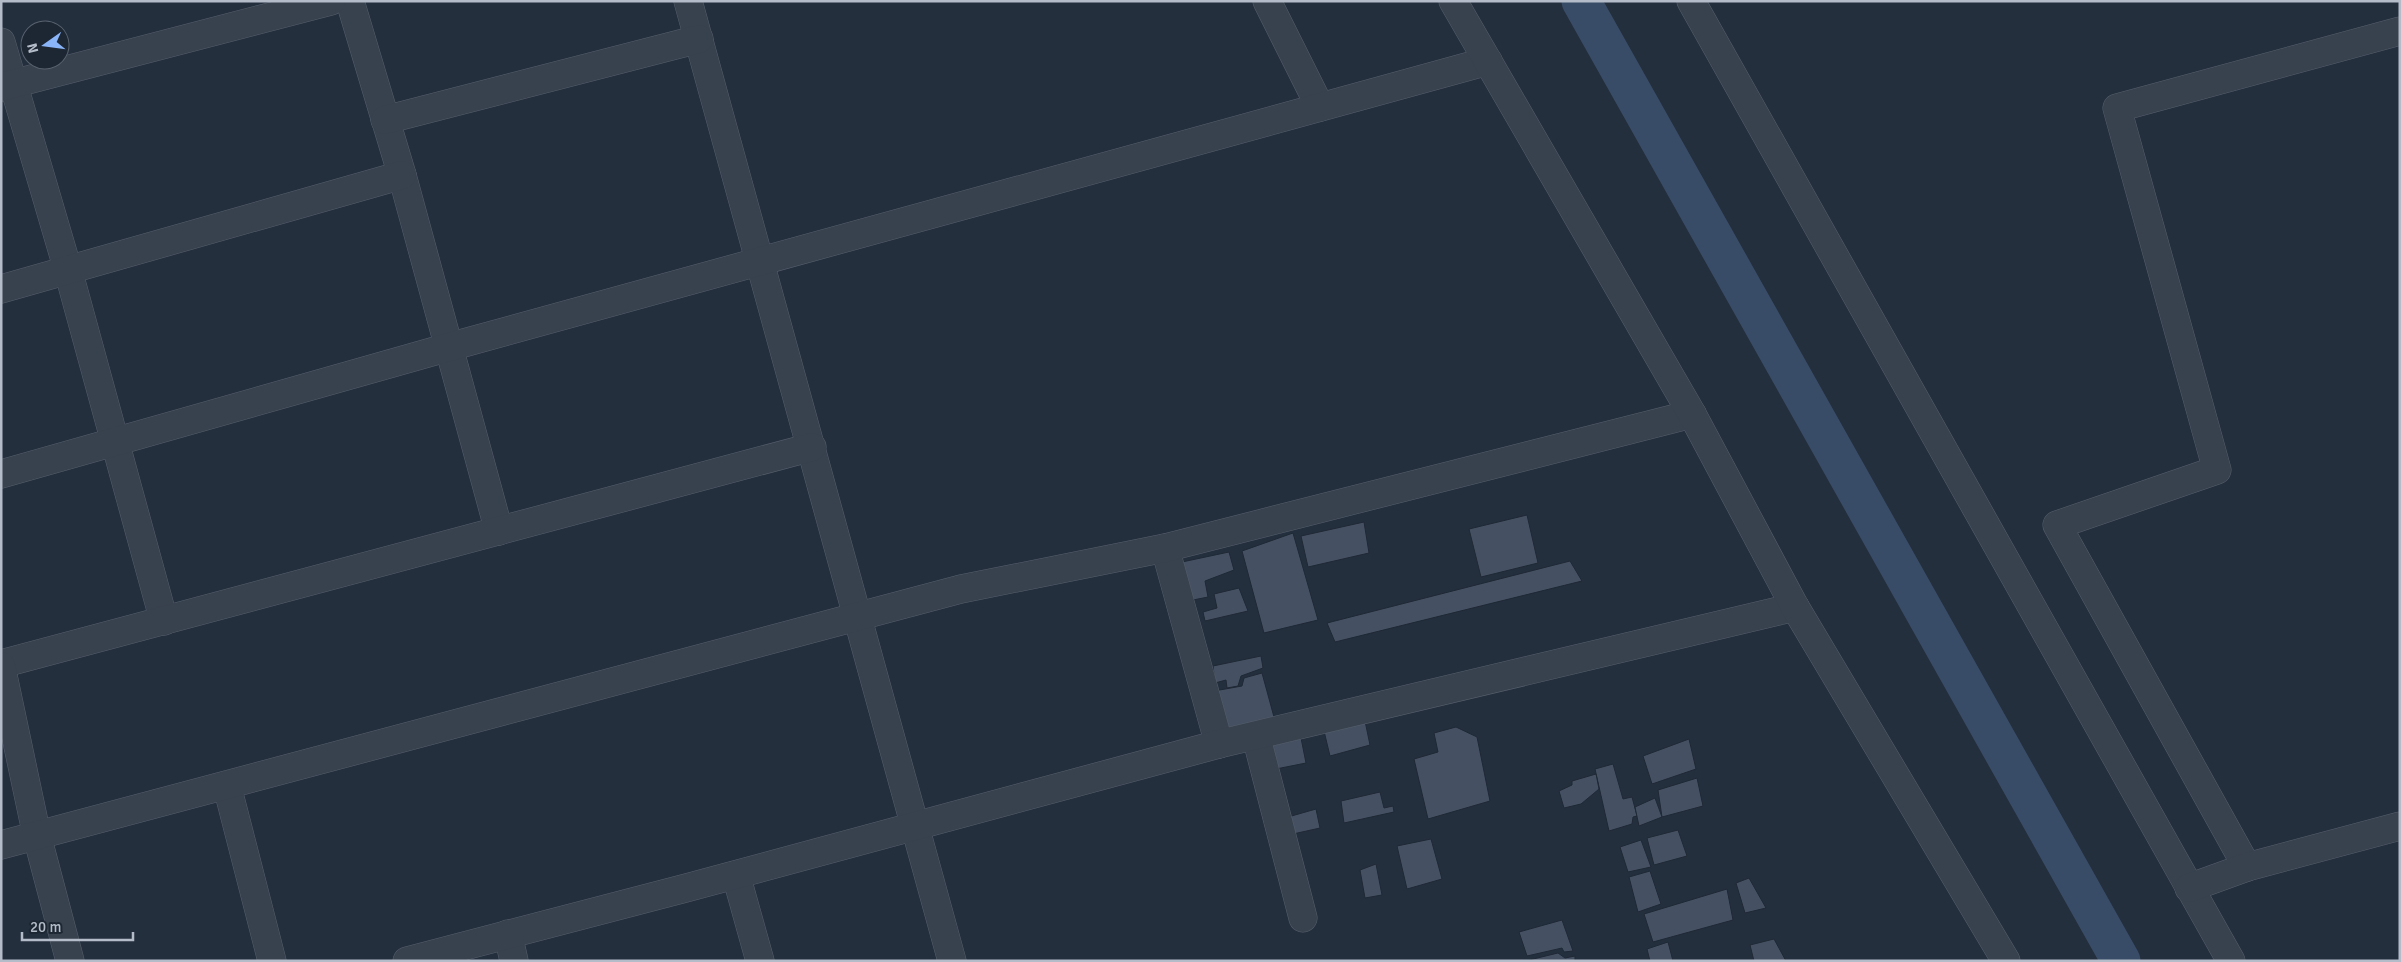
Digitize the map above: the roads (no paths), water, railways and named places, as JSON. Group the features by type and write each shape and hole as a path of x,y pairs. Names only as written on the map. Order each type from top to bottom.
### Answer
{"street":[{"path":"7,85 330,1"},
{"path":"350,1 402,175 499,531"},
{"path":"688,1 812,447 913,827 952,961"},
{"path":"1267,1 1320,107"},
{"path":"1453,1 1692,414 1795,607 2006,961"},
{"path":"1691,1 2231,961"},
{"path":"2247,867 2057,525 2217,470 2117,108 2400,31"},
{"path":"386,120 699,39"},
{"path":"1,42 7,85 68,270 164,621"},
{"path":"1,474 449,347 1488,61"},
{"path":"1,289 402,175"},
{"path":"1,845 961,589 1165,548 1692,414"},
{"path":"70,961 36,836 1,665 812,447"},
{"path":"1165,548 1219,744"},
{"path":"407,961 736,875 1219,744 1795,607"},
{"path":"1256,736 1303,918"},
{"path":"227,786 272,961"},
{"path":"2189,888 2247,867 2400,826"},
{"path":"736,875 760,961"},
{"path":"508,934 514,961"}],"waterway":[{"path":"1581,1 2121,961"}]}
